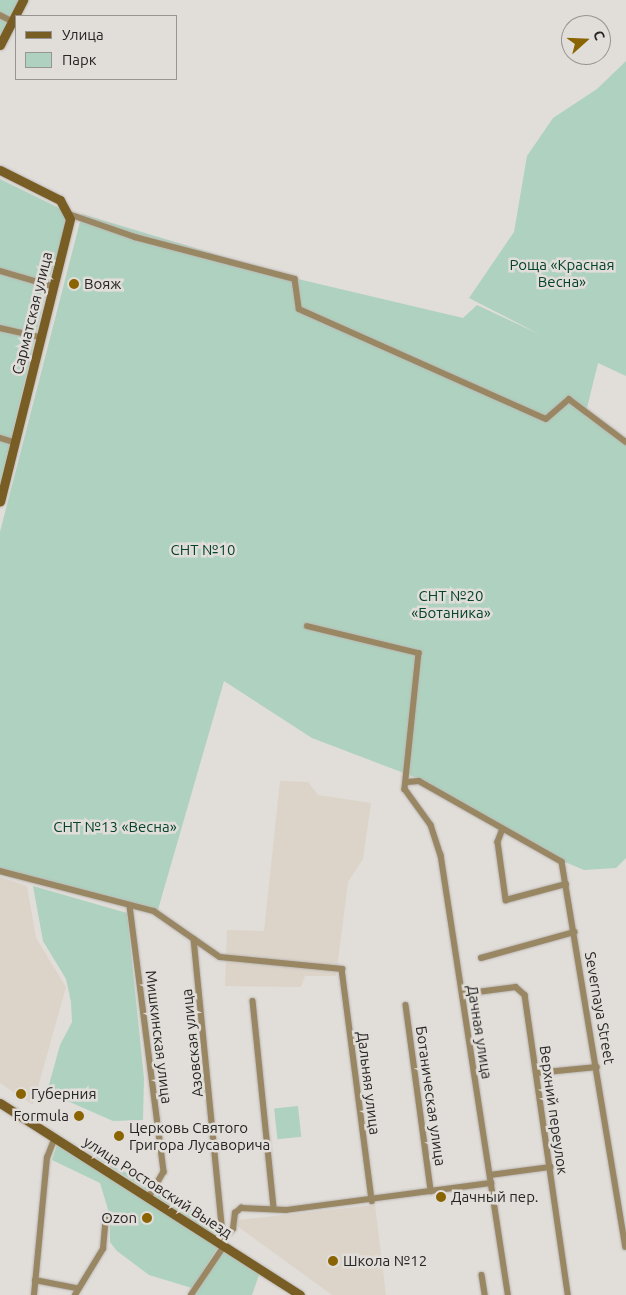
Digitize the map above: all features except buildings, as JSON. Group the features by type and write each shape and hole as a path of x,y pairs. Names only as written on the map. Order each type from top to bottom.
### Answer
{"main road":[{"path":"15,15 23,0"},
{"path":"0,45 15,15"},
{"path":"0,170 56,197 69,214"},
{"name":"Сарматская улица","path":"0,501 69,214"},
{"name":"улица Ростовский Выезд","path":"0,1103 149,1198 222,1241 300,1295"}],"street":[{"path":"0,15 12,21"},
{"path":"69,214 135,237 295,280 300,308 546,419 570,399 626,442"},
{"path":"0,271 52,286"},
{"path":"0,328 40,337"},
{"path":"0,438 14,442"},
{"path":"307,626 419,653 407,782 419,781 503,829 498,842 506,900 566,884"},
{"name":"Дачная улица","path":"407,782 405,789 431,824 441,855 508,1295"},
{"name":"Severnaya Street","path":"503,829 562,862 626,1247"},
{"path":"0,871 154,911 194,940"},
{"name":"Мишкинская улица","path":"130,906 164,1172 149,1198"},
{"path":"481,958 574,932"},
{"name":"Дальняя улица","path":"194,940 220,957 342,969 372,1201"},
{"name":"Азовская улица","path":"194,940 222,1241"},
{"name":"Верхний переулок","path":"462,994 509,986 520,989 528,1004 568,1295"},
{"path":"253,1000 274,1207"},
{"name":"Ботаническая улица","path":"406,1005 432,1191"},
{"path":"536,1073 597,1067"},
{"path":"34,1295 47,1158 55,1137"},
{"path":"490,1175 550,1167"},
{"path":"191,1295 222,1241 233,1229 235,1213 241,1208 274,1207 286,1210 372,1201 491,1183"},
{"path":"34,1280 75,1292 103,1249 106,1216"},
{"path":"482,1275 484,1295"}],"shaded area":[{"path":"280,781 308,782 318,795 371,803 363,859 348,882 336,976 305,976 301,987 225,986 227,930 264,931"},
{"path":"0,877 27,886 36,938 66,987 33,1105 0,1083"},
{"name":"Школа №12","path":"375,1205 386,1295 332,1295 237,1226 238,1220"}],"green space":[{"path":"0,0 20,0 0,41"},
{"path":"626,61 626,376 598,363 585,416 626,444 626,858 616,868 584,870 558,859 444,798 430,783 312,738 224,681 157,913 0,870 0,532 82,214 298,279 463,318 477,305 541,335 469,298 514,232 527,156 553,118 597,89"},
{"path":"0,179 63,210 68,222 48,283 0,486"},
{"path":"33,886 127,913 144,1078 143,1120 113,1121 47,1092 60,1045 72,1022 71,1002 66,979 43,941"},
{"path":"298,1106 301,1137 277,1139 274,1109"},
{"path":"58,1142 218,1247 192,1288 149,1275 117,1251 110,1242 110,1216 100,1183 52,1160"},
{"path":"82,1148 200,1214 219,1229 215,1235"},
{"path":"223,1252 260,1272 252,1295 195,1295"}],"place":[{"name":"Вояж","path":"74,284"},
{"name":"Губерния","path":"21,1094"},
{"name":"Formula","path":"79,1116"},
{"name":"Церковь Святого Григора Лусаворича","path":"119,1136"},
{"name":"Дачный пер.","path":"441,1197"},
{"name":"Ozon","path":"147,1218"},
{"name":"Школа №12","path":"333,1261"}],"park label":[{"name":"Роща «Красная Весна»","path":"562,272"},
{"name":"СНТ №10","path":"203,550"},
{"name":"СНТ №20 «Ботаника»","path":"451,604"},
{"name":"СНТ №13 «Весна»","path":"115,827"}]}
